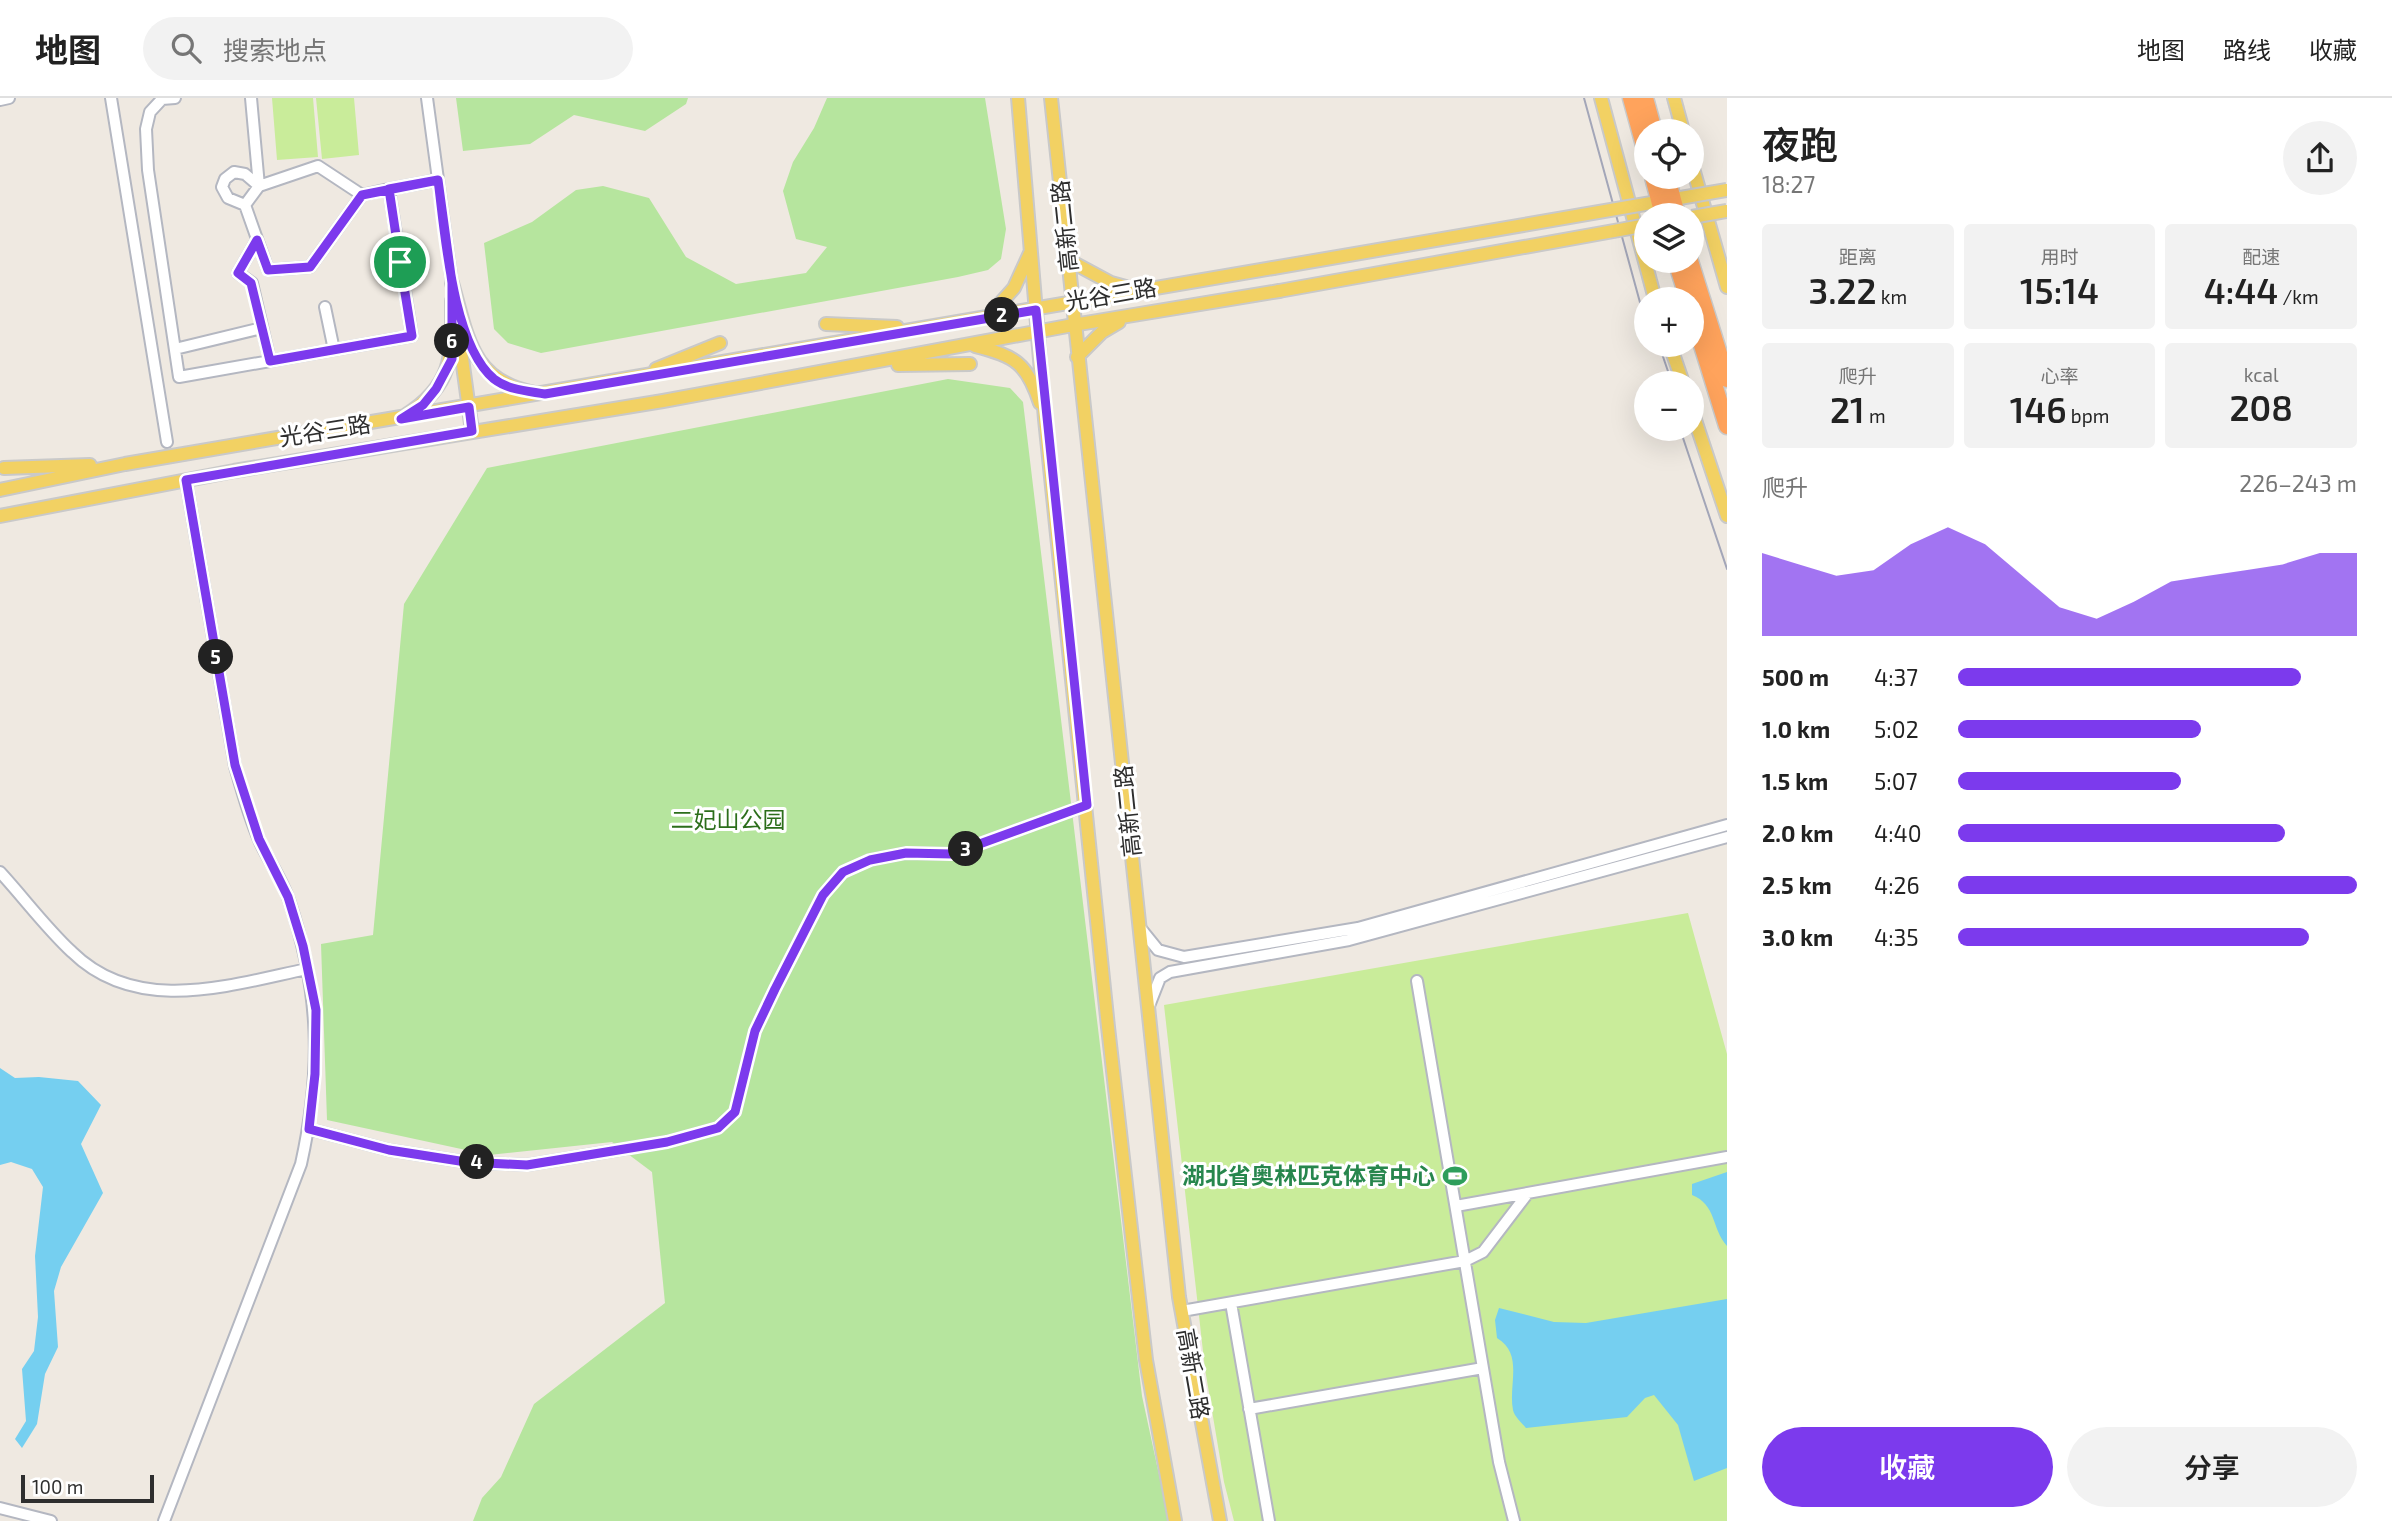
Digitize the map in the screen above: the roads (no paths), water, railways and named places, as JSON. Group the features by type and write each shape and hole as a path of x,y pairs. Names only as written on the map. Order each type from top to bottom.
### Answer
{"highway":[{"path":"1631,98 1637,119"},
{"path":"1645,98 1651,119"},
{"path":"1694,273 1727,379"},
{"path":"1704,352 1727,426"}],"main road":[{"name":"高新二路","path":"1018,98 1045,419 1146,1360 1175,1521"},
{"name":"高新二路","path":"1051,98 1070,261 1073,325 1182,1311 1220,1521"},
{"path":"1601,98 1652,287"},
{"path":"1674,98 1680,119"},
{"path":"1699,189 1727,287"},
{"name":"光谷三路","path":"0,490 125,464 401,419 1727,190"},
{"path":"1704,215 1727,211"},
{"name":"光谷三路","path":"0,516 186,480 859,366 1073,325 1127,318 1634,227"},
{"path":"988,317 1014,288 1029,260 1032,246"},
{"path":"1070,261 1111,283 1137,291"},
{"path":"452,283 476,359 494,379 512,388 545,394"},
{"path":"452,283 472,431"},
{"path":"401,419 423,405 436,389 452,359 452,283"},
{"path":"1077,357 1102,332 1127,318"},
{"path":"826,324 922,328"},
{"path":"629,379 720,343"},
{"path":"971,345 1009,356 1025,368 1034,384 1045,419"},
{"path":"859,366 970,364"},
{"path":"1702,441 1727,516"},
{"path":"4,468 125,464"},
{"path":"0,525 32,509"}],"street":[{"path":"0,100 9,98"},
{"path":"111,98 167,442"},
{"path":"175,98 162,99 150,113 146,129 148,170 179,377 412,336 389,189"},
{"path":"251,98 259,186"},
{"path":"427,98 452,283"},
{"path":"245,205 259,186 318,166 362,195"},
{"path":"259,186 245,174 234,172 225,179 222,187 228,198 245,205 268,270 310,267 362,195 438,180"},
{"path":"257,240 238,273 251,283 270,361"},
{"path":"325,307 334,349"},
{"path":"175,349 262,328"},
{"path":"164,1521 291,1192 309,1129 315,1074 316,1010 288,897 259,839 235,765 186,480"},
{"path":"309,1129 389,1150 466,1162 527,1165 667,1142 718,1128 735,1112 755,1031 775,989 823,895 843,872 870,860 906,853 952,854 1087,805"},
{"path":"1141,929 1158,950 1184,957 1308,938 1358,929 1727,825"},
{"path":"1148,1009 1153,990 1160,978 1170,972 1349,940 1727,837"},
{"path":"0,872 73,954 103,974 139,987 170,993 205,991 307,969"},
{"path":"1418,981 1505,1494 1514,1521"},
{"path":"1456,1206 1727,1157"},
{"path":"1182,1311 1465,1261 1483,1252 1528,1194"},
{"path":"1231,1303 1269,1521"},
{"path":"1249,1409 1483,1368"},
{"path":"0,1508 51,1521"}],"water":[{"path":"0,1068 15,1078 39,1077 78,1081 101,1105 81,1144 103,1193 61,1267 54,1291 58,1347 45,1374 37,1424 22,1448 15,1439 26,1421 22,1369 34,1351 38,1317 35,1256 43,1187 32,1169 11,1162 0,1165"},
{"path":"1727,1172 1727,1246 1706,1205 1692,1195 1692,1184"},
{"path":"1727,1299 1727,1468 1694,1481 1678,1425 1654,1395 1645,1398 1627,1417 1526,1428 1515,1415 1512,1400 1513,1361 1510,1352 1497,1338 1495,1320 1499,1308 1554,1322 1586,1323"}],"tram line":[{"path":"1584,98 1636,287"},
{"path":"1663,357 1668,371"},
{"path":"1684,441 1727,569"}],"place":[{"name":"湖北省奥林匹克体育中心","path":"1455,1176"}],"park label":[{"name":"二妃山公园","path":"728,820"}]}
